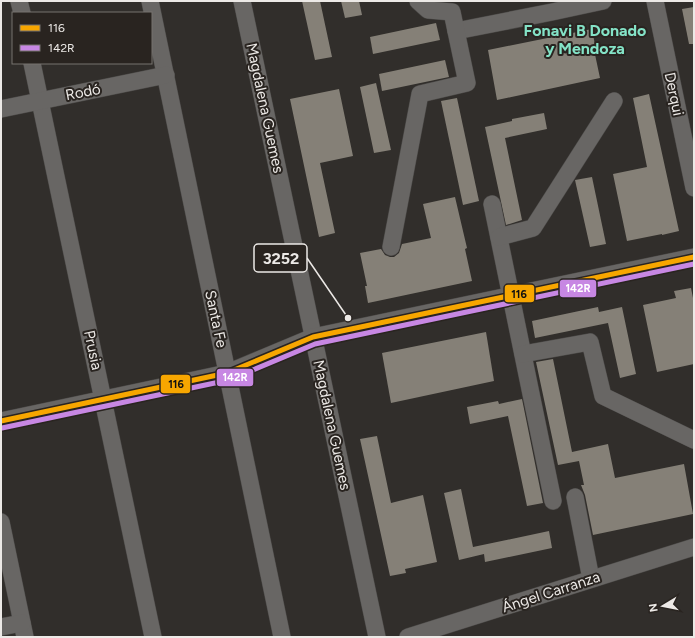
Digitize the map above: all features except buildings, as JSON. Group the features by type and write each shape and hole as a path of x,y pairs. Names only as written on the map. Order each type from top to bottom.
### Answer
{"street":[{"path":"19,1 22,12"},
{"name":"Santa Fe","path":"150,1 282,637"},
{"name":"Magdalena Guemes","path":"242,1 377,637"},
{"path":"391,247 420,94 467,83 452,12 428,10 418,1"},
{"path":"456,30 551,7 603,1"},
{"name":"Derqui","path":"655,1 694,188"},
{"name":"Prusia","path":"32,64 153,637"},
{"name":"Rodó","path":"1,109 166,75"},
{"path":"499,237 534,228 614,101"},
{"path":"492,204 553,501"},
{"path":"1,421 228,373 313,337 694,257"},
{"path":"523,354 590,342 603,396 694,440"},
{"path":"575,496 591,579"},
{"path":"1,522 24,630 1,627"},
{"name":"Ángel Carranza","path":"408,637 694,547"}],"transit line":[{"name":"116","path":"1,421 227,373 313,337 694,257"},
{"name":"142R","path":"2,428 229,380 315,344 694,264"}],"place":[{"name":"3252","path":"348,318"}],"district":[{"name":"Fonavi B Donado y Mendoza","path":"585,39"}]}
